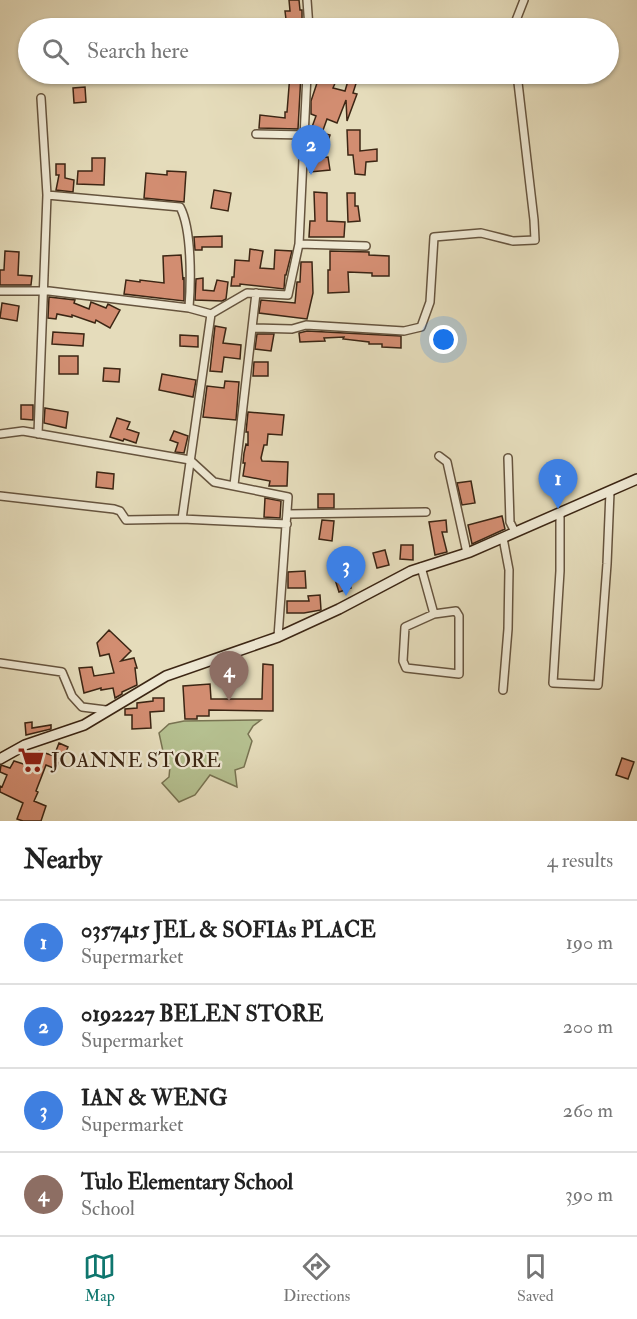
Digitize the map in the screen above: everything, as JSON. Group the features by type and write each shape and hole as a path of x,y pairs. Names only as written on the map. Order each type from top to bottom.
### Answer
{"street":[{"path":"307,0 308,18"},
{"path":"517,18 524,0"},
{"path":"0,291 44,291 189,308 211,314 247,293 288,295 298,244 307,84"},
{"path":"252,328 292,329 306,325 405,331 421,327 430,302 434,237 481,233 513,241 535,240 518,84"},
{"path":"38,434 47,195 41,98"},
{"path":"256,134 305,135"},
{"path":"47,195 180,207 191,278 189,308"},
{"path":"298,244 366,246"},
{"path":"234,485 256,293"},
{"path":"182,519 211,314"},
{"path":"0,434 23,431 190,460 214,482 288,497 278,637"},
{"path":"439,456 447,462 467,553"},
{"path":"508,458 510,522 515,532"},
{"path":"0,759 26,745 84,725 166,676 278,637 339,609 411,571 467,553 637,479"},
{"path":"560,513 560,572 553,682 598,685 610,492"},
{"path":"0,496 114,508 120,511 126,520 182,519 287,524"},
{"path":"288,514 426,512"},
{"path":"503,538 509,570 508,629 503,690"},
{"path":"421,567 434,614"},
{"path":"456,610 459,616 459,674 406,668 403,662 405,627 434,614 456,610"},
{"path":"0,663 62,672 72,696 82,707 106,710"}],"green space":[{"path":"261,720 248,734 252,741 244,767 235,770 237,787 210,775 195,795 179,802 162,783 169,777 170,766 164,756 159,733 169,724 184,721"}],"building":[{"path":"289,0 299,0 302,18 286,18 285,11 290,11"},
{"path":"289,84 300,84 298,129 259,128 260,115 285,118 285,112 287,112"},
{"path":"317,84 335,84 333,88 345,91 347,84 356,84 353,93 357,94 347,121 346,100 337,123 327,119 322,133 330,135 327,144 317,142 319,158 328,157 330,170 310,172 309,144 312,144 315,128 312,127 316,116 311,114 311,101"},
{"path":"85,87 86,102 74,103 73,88"},
{"path":"347,130 360,130 360,151 377,149 377,161 366,162 365,175 355,174 353,155 348,155"},
{"path":"92,158 105,158 104,185 77,184 78,171 92,171"},
{"path":"56,164 65,164 65,178 74,180 73,192 56,190 59,175 56,175"},
{"path":"167,171 186,172 184,202 144,198 146,173 167,175"},
{"path":"214,190 231,193 228,211 211,208"},
{"path":"314,192 327,193 327,221 345,222 344,237 309,237 310,221 315,221"},
{"path":"347,193 355,193 355,206 358,206 360,221 348,222"},
{"path":"222,236 222,247 202,247 202,250 195,250 194,237"},
{"path":"250,249 263,251 260,268 274,269 275,250 292,251 285,275 284,289 240,284 240,286 231,286 235,260 249,261"},
{"path":"5,251 19,252 18,275 32,276 31,285 0,285 0,270 4,270"},
{"path":"330,251 369,252 369,255 389,256 389,276 348,272 349,292 328,293"},
{"path":"181,255 184,301 124,294 126,280 164,283 163,256"},
{"path":"301,262 312,262 313,293 307,319 259,313 261,300 295,303 297,282 300,282"},
{"path":"203,278 203,290 214,291 217,280 228,282 226,299 222,301 195,300 196,279"},
{"path":"49,297 75,300 74,303 89,309 91,302 106,308 108,304 120,310 110,328 96,320 95,323 72,315 72,317 57,314 56,319 48,318"},
{"path":"2,303 19,306 17,321 0,318"},
{"path":"215,326 226,328 223,343 241,345 240,359 224,357 222,372 210,371"},
{"path":"307,331 401,336 401,348 382,347 382,344 369,344 369,342 343,339 344,337 324,338 325,341 300,342 299,333"},
{"path":"53,332 84,334 83,346 52,344"},
{"path":"257,334 274,334 271,351 255,349"},
{"path":"180,335 198,336 198,347 180,346"},
{"path":"59,356 78,356 78,374 59,374"},
{"path":"254,362 268,362 268,376 253,376"},
{"path":"104,368 120,369 119,382 103,381"},
{"path":"162,374 196,380 193,397 159,390"},
{"path":"225,381 239,382 236,420 203,417 207,386 224,388"},
{"path":"21,405 33,405 33,420 21,419"},
{"path":"45,408 68,412 66,428 44,423"},
{"path":"248,412 284,415 282,435 268,434 267,445 264,445 261,458 262,461 288,462 287,486 269,486 270,481 243,476 244,453 246,444 248,445 248,432 246,432"},
{"path":"117,418 130,422 127,429 139,433 136,443 110,437"},
{"path":"174,431 188,436 184,453 175,452 178,443 170,440"},
{"path":"97,472 114,474 113,489 96,487"},
{"path":"471,481 475,503 462,505 457,483"},
{"path":"318,494 334,494 334,508 318,508"},
{"path":"265,498 281,501 280,518 264,517"},
{"path":"502,516 505,529 472,544 468,525"},
{"path":"322,520 334,521 332,541 319,539"},
{"path":"446,520 447,532 442,532 447,552 435,555 429,522"},
{"path":"401,545 413,545 413,560 400,559"},
{"path":"385,550 389,565 377,568 373,553"},
{"path":"345,569 351,588 339,592 333,573"},
{"path":"305,571 306,588 288,588 288,572"},
{"path":"320,595 321,610 287,613 287,601 309,601 308,596"},
{"path":"109,630 131,651 121,661 134,658 137,668 135,668 137,685 115,698 113,688 101,690 101,688 84,693 79,668 92,667 94,676 114,673 109,654 100,656 97,643"},
{"path":"263,664 273,665 273,711 209,710 209,716 185,719 183,686 210,684 211,699 262,699"},
{"path":"153,698 164,698 164,711 150,712 151,728 132,729 132,715 125,715 125,709 137,708 137,703 153,701"},
{"path":"32,722 32,728 51,725 51,729 26,735 25,723"},
{"path":"59,743 68,747 64,757 61,756 56,769 46,765 36,791 38,792 34,801 46,806 41,821 17,819 23,803 0,792 0,786 2,787 7,775 0,772 1,765 10,768 14,761 33,767 39,751 54,756"},
{"path":"622,758 634,762 628,779 616,775"}],"place":[{"name":"0192227 BELEN STORE","path":"311,175"},
{"name":"0357415 JEL & SOFIAs PLACE","path":"558,509"},
{"name":"IAN & WENG","path":"346,596"},
{"name":"Tulo Elementary School","path":"229,701"},
{"name":"JOANNE STORE","path":"31,760"}]}
